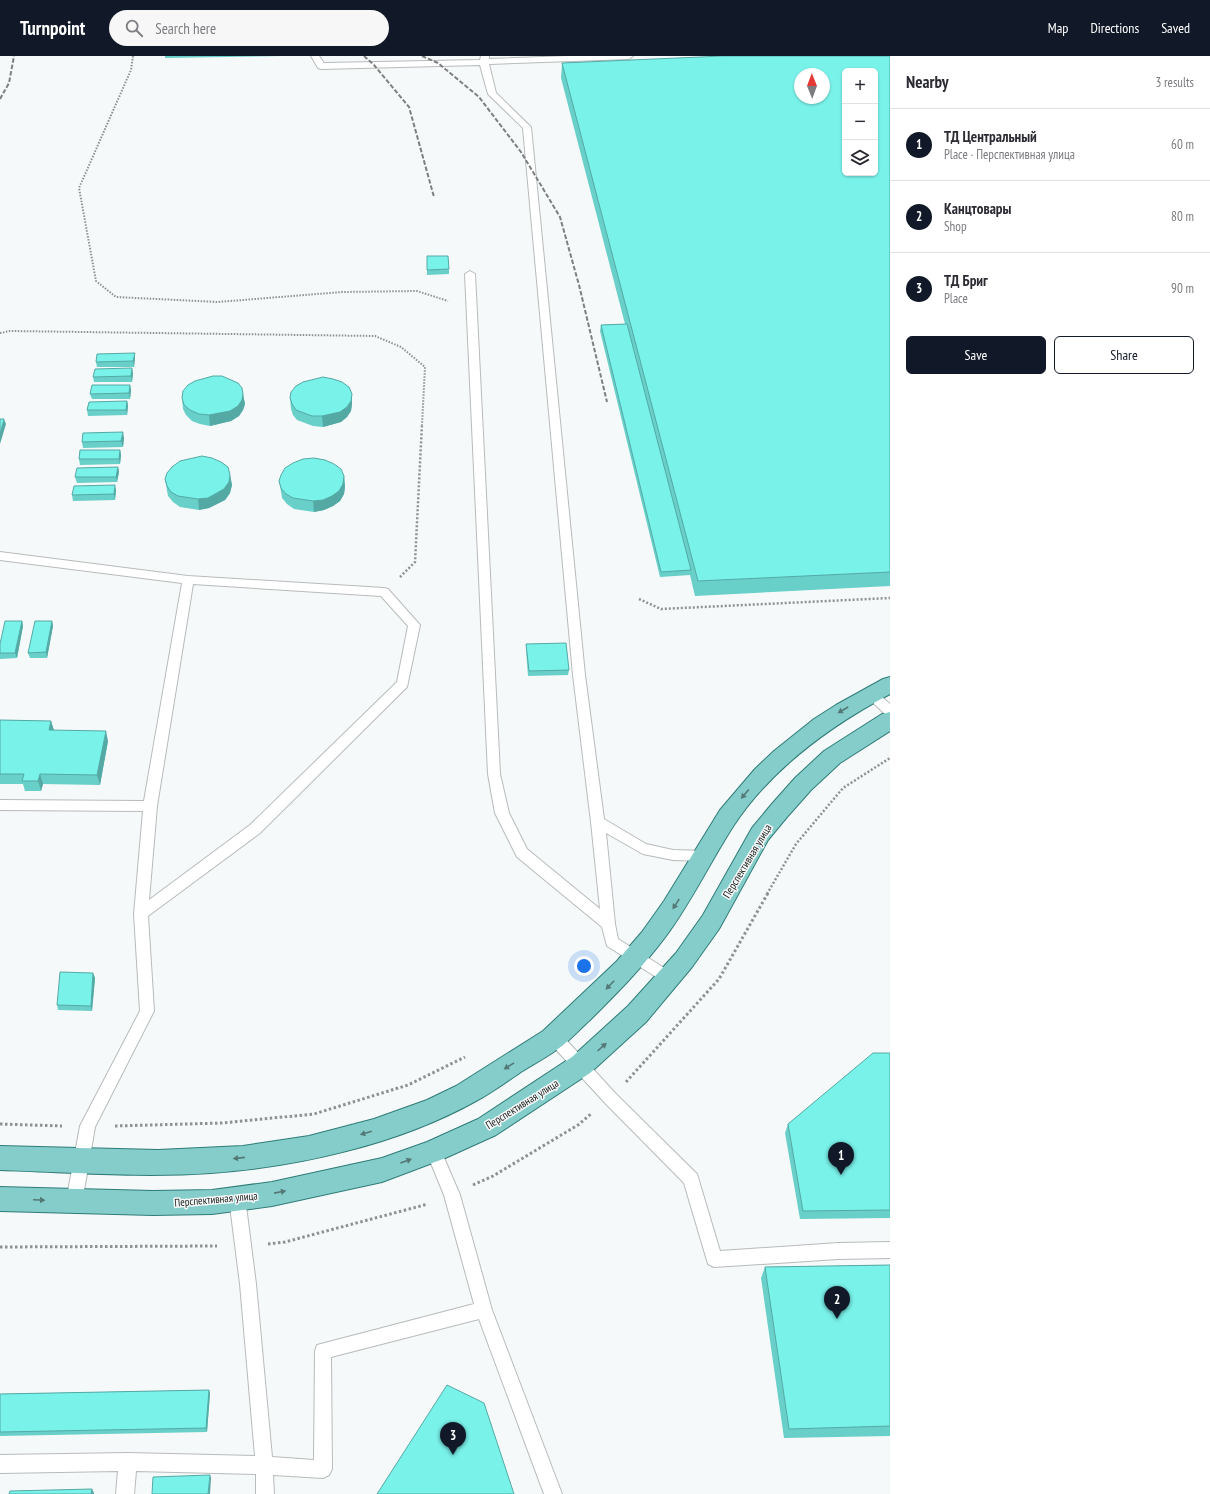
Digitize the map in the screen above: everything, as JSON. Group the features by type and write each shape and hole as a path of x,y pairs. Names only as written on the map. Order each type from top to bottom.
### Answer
{"main road":[{"path":"0,1158 157,1163 213,1161 268,1154 315,1145 369,1132 420,1114 465,1094 554,1037 606,990 636,956 676,904 727,818 747,792 804,736 836,715 880,690"},
{"name":"Перспективная улица","path":"0,1199 74,1202 212,1202 272,1194 374,1172 434,1151 488,1127 581,1066 637,1014 669,978 711,922 760,834 779,811 803,784 832,757 890,720"}],"lane":[{"path":"315,56 321,66 485,59 630,56"},
{"path":"485,59 492,94 527,127 579,675 598,822 608,924 612,942 669,978"},
{"path":"470,274 494,774 502,813 522,853 608,924"},
{"path":"0,556 188,580 384,592 414,625 403,684 255,829 141,914"},
{"path":"74,1202 88,1126 147,1011 141,914 150,806 188,580"},
{"path":"880,690 890,712"},
{"path":"0,805 150,806"},
{"path":"598,822 643,849 673,855 704,856"},
{"path":"554,1037 611,1098 691,1179 714,1259 838,1250 890,1250"},
{"path":"434,1151 452,1195 484,1310 554,1494"},
{"path":"237,1198 248,1284 264,1464 265,1494"},
{"path":"0,1464 128,1462 264,1464 323,1468 323,1351 484,1310"},
{"path":"126,1494 128,1462"}],"path":[{"path":"133,56 131,70 79,188 96,281 116,297 218,302 342,292 418,291 472,309"},
{"path":"0,333 10,331 375,336 401,347 425,367 415,562 384,592"},
{"path":"639,599 661,609 890,598"},
{"path":"0,1124 88,1126 222,1123 314,1114 408,1085 468,1056"}],"building":[{"path":"723,56 890,56 890,572 698,581 562,63"},
{"path":"427,256 448,256 449,269 427,270"},
{"path":"627,324 691,570 661,572 601,325"},
{"path":"135,353 133,361 96,362 97,354"},
{"path":"132,368 131,376 93,377 95,369"},
{"path":"213,376 222,376 238,383 242,388 243,394 242,400 238,406 230,411 209,415 199,414 190,410 184,405 182,398 183,391 188,385 195,381"},
{"path":"323,377 342,382 349,387 352,394 351,401 347,407 340,412 322,416 312,416 296,410 290,398 291,392 296,386 303,382"},
{"path":"92,385 130,385 129,393 90,394"},
{"path":"127,401 126,410 87,410 89,402"},
{"path":"0,419 4,419 0,434"},
{"path":"123,432 121,441 82,442 83,433"},
{"path":"80,450 120,450 119,459 79,459"},
{"path":"202,456 212,458 228,467 230,475 229,482 224,489 208,498 198,499 178,496 171,492 165,479 167,473 172,467 180,461"},
{"path":"314,458 325,460 341,469 344,476 343,484 339,491 323,500 313,501 293,498 286,494 281,488 279,481 285,468 303,459"},
{"path":"118,467 116,477 75,477 77,468"},
{"path":"115,485 114,494 72,495 74,486"},
{"path":"5,621 22,621 15,653 0,653 0,644"},
{"path":"35,621 52,621 46,652 28,653"},
{"path":"566,643 569,670 529,671 526,644"},
{"path":"0,720 51,721 49,730 106,731 97,775 40,774 38,781 22,781 24,774 0,774"},
{"path":"60,972 93,973 91,1006 57,1005"},
{"path":"873,1053 890,1053 890,1210 803,1211 788,1124"},
{"path":"890,1265 890,1426 789,1429 765,1267"},
{"path":"447,1385 484,1403 514,1494 377,1494"},
{"path":"209,1390 206,1428 0,1432 0,1394"},
{"path":"210,1475 208,1494 152,1494 153,1477"},
{"path":"92,1489 91,1494 9,1494 10,1491"}],"railway":[{"path":"0,99 9,83 14,56"},
{"path":"364,56 374,65 409,107 434,197"},
{"path":"422,56 438,63 479,97 521,152 560,217 579,285 607,402"}],"place":[{"name":"ТД Центральный","path":"841,1175"},
{"name":"Канцтовары","path":"837,1319"},
{"name":"ТД Бриг","path":"453,1455"}]}
